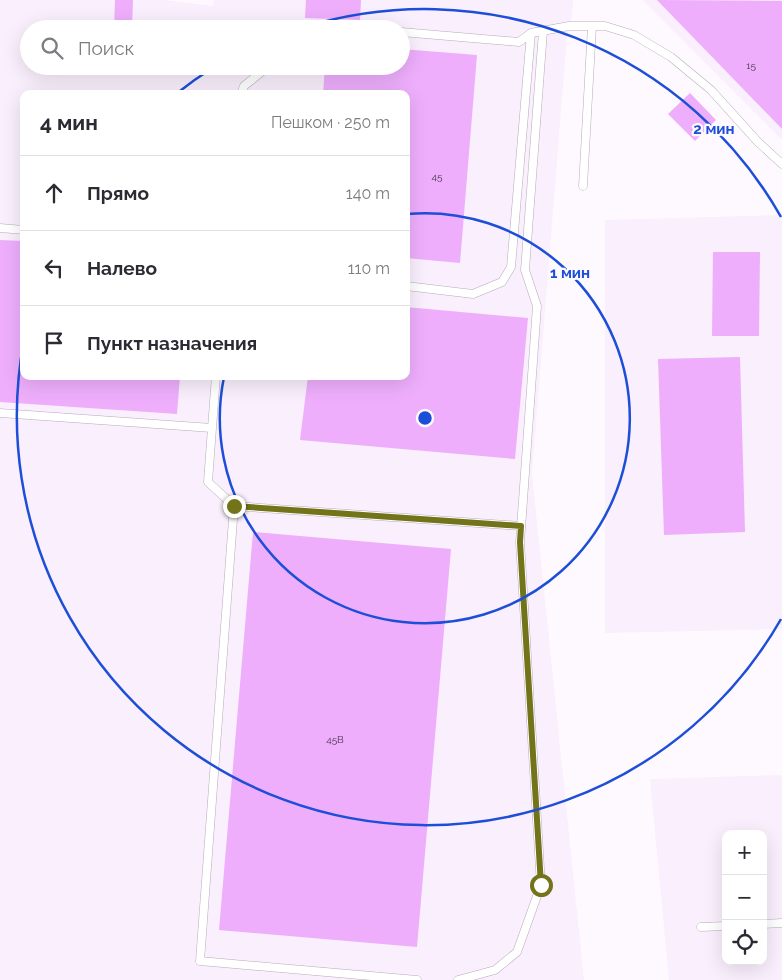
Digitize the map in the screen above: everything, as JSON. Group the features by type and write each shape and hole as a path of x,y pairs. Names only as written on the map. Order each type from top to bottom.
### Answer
{"lane":[{"path":"410,33 519,42 531,34 569,26 605,26 634,35 671,56 711,90 758,142 782,164"},
{"path":"583,186 592,26"},
{"path":"458,980 495,970 517,952 541,885 520,542 537,306 525,270 543,31"},
{"path":"410,286 473,294 502,282 511,267 531,34"},
{"path":"242,90 244,86 258,75"},
{"path":"0,228 20,230"},
{"path":"216,380 208,482 234,506 521,526"},
{"path":"0,413 212,428"},
{"path":"234,506 200,961 416,980"},
{"path":"767,924 782,923"},
{"path":"701,927 722,926"}],"shaded area":[{"path":"0,0 165,0 213,6 214,0 573,0 572,16 567,35 532,474 584,980 0,980"},
{"path":"642,0 782,0 782,140"},
{"path":"782,215 782,629 605,633 605,220"},
{"path":"782,775 782,980 669,980 650,779"}],"building":[{"path":"115,0 133,0 132,20 114,20"},
{"path":"306,0 361,0 360,20 305,18"},
{"path":"657,0 782,1 782,129"},
{"path":"410,50 477,55 460,263 410,258 410,90 323,90 324,75 410,75"},
{"path":"690,93 716,120 695,141 668,114"},
{"path":"0,240 20,241 20,380 180,380 177,414 0,402"},
{"path":"713,252 760,252 759,336 712,336"},
{"path":"410,307 528,318 515,459 300,440 308,380 410,380"},
{"path":"740,357 745,532 664,535 658,359"},
{"path":"253,532 451,549 417,947 219,930"}],"route":[{"path":"234,506 521,526 520,542 541,885"}]}
